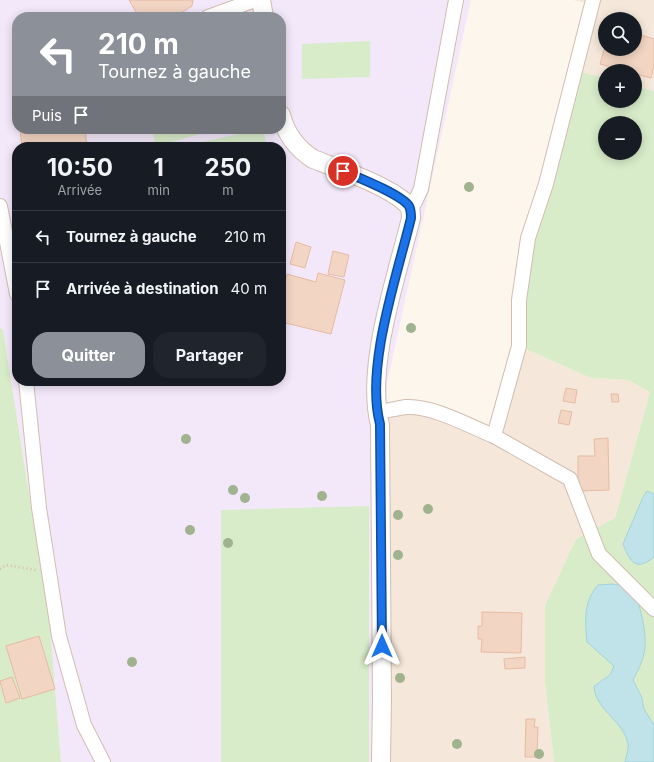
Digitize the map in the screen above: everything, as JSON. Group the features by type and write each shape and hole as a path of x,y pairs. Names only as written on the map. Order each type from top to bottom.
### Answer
{"street":[{"path":"222,12 255,0"},
{"path":"261,0 263,12"},
{"path":"381,762 380,424 377,412 376,382 379,355 411,218 411,210 421,189 456,0"},
{"path":"494,436 519,346 520,300 528,238 546,184 593,0"},
{"path":"286,130 294,142 306,154 380,187 408,205 411,210"},
{"path":"0,206 12,268"},
{"path":"27,386 39,508 59,636 84,725 103,762"},
{"path":"377,412 407,407 421,408 445,415 494,436 570,479 599,554 654,609"}],"path":[{"path":"0,568 6,565 48,572"}],"shaded area":[{"path":"0,0 471,0 387,383 391,762 61,762 50,627 3,330 0,328"},
{"path":"573,0 654,0 654,91 642,88 642,64 598,64 598,76 574,70 591,4"},
{"path":"519,346 591,378 628,380 650,392 615,518 576,539 545,605 545,683 554,762 391,762 388,411 398,409 491,432"}],"green space":[{"path":"370,41 370,77 302,79 302,44"},
{"path":"574,70 598,76 598,108 642,108 642,88 654,91 654,762 554,762 545,683 545,605 576,539 615,518 650,392 628,380 591,378 519,346 519,300"},
{"path":"153,134 200,134 171,142 155,142"},
{"path":"239,134 264,134 266,142 202,142"},
{"path":"0,328 3,330 50,627 61,762 0,762"},
{"path":"369,506 369,762 221,762 221,510"}],"water":[{"path":"647,491 654,494 654,557 643,564 638,564 634,563 628,556 623,544"},
{"path":"613,584 628,587 633,592 640,609 644,629 645,647 641,664 633,680 642,698 644,709 654,725 654,762 625,762 628,744 625,736 616,722 599,702 594,686 610,675 614,666 587,642 587,605 593,591 598,585"}],"building":[{"path":"129,0 193,0 192,6 183,12 136,12"},
{"path":"642,35 654,39 654,66 651,78 642,76 642,64 600,64 602,56 642,56"},
{"path":"21,134 86,134 86,142 21,142"},
{"path":"296,242 311,247 305,268 290,264"},
{"path":"333,251 349,255 344,277 328,274"},
{"path":"318,273 345,280 331,334 286,323 287,274 316,282"},
{"path":"566,388 577,390 575,403 563,401"},
{"path":"611,394 618,394 619,402 612,402"},
{"path":"561,410 572,412 569,425 558,423"},
{"path":"608,438 609,490 578,491 578,456 595,456 594,439"},
{"path":"482,612 522,613 521,653 481,652 482,639 478,639 478,626 482,626"},
{"path":"39,636 55,689 22,699 6,646"},
{"path":"525,657 525,668 505,669 504,659"},
{"path":"12,677 20,698 6,703 0,681"},
{"path":"526,719 535,719 534,727 538,727 537,757 525,757"}],"route":[{"path":"343,171 380,187 408,205 411,210 411,218 387,315 379,355 376,382 377,412 380,424 382,646"}]}
